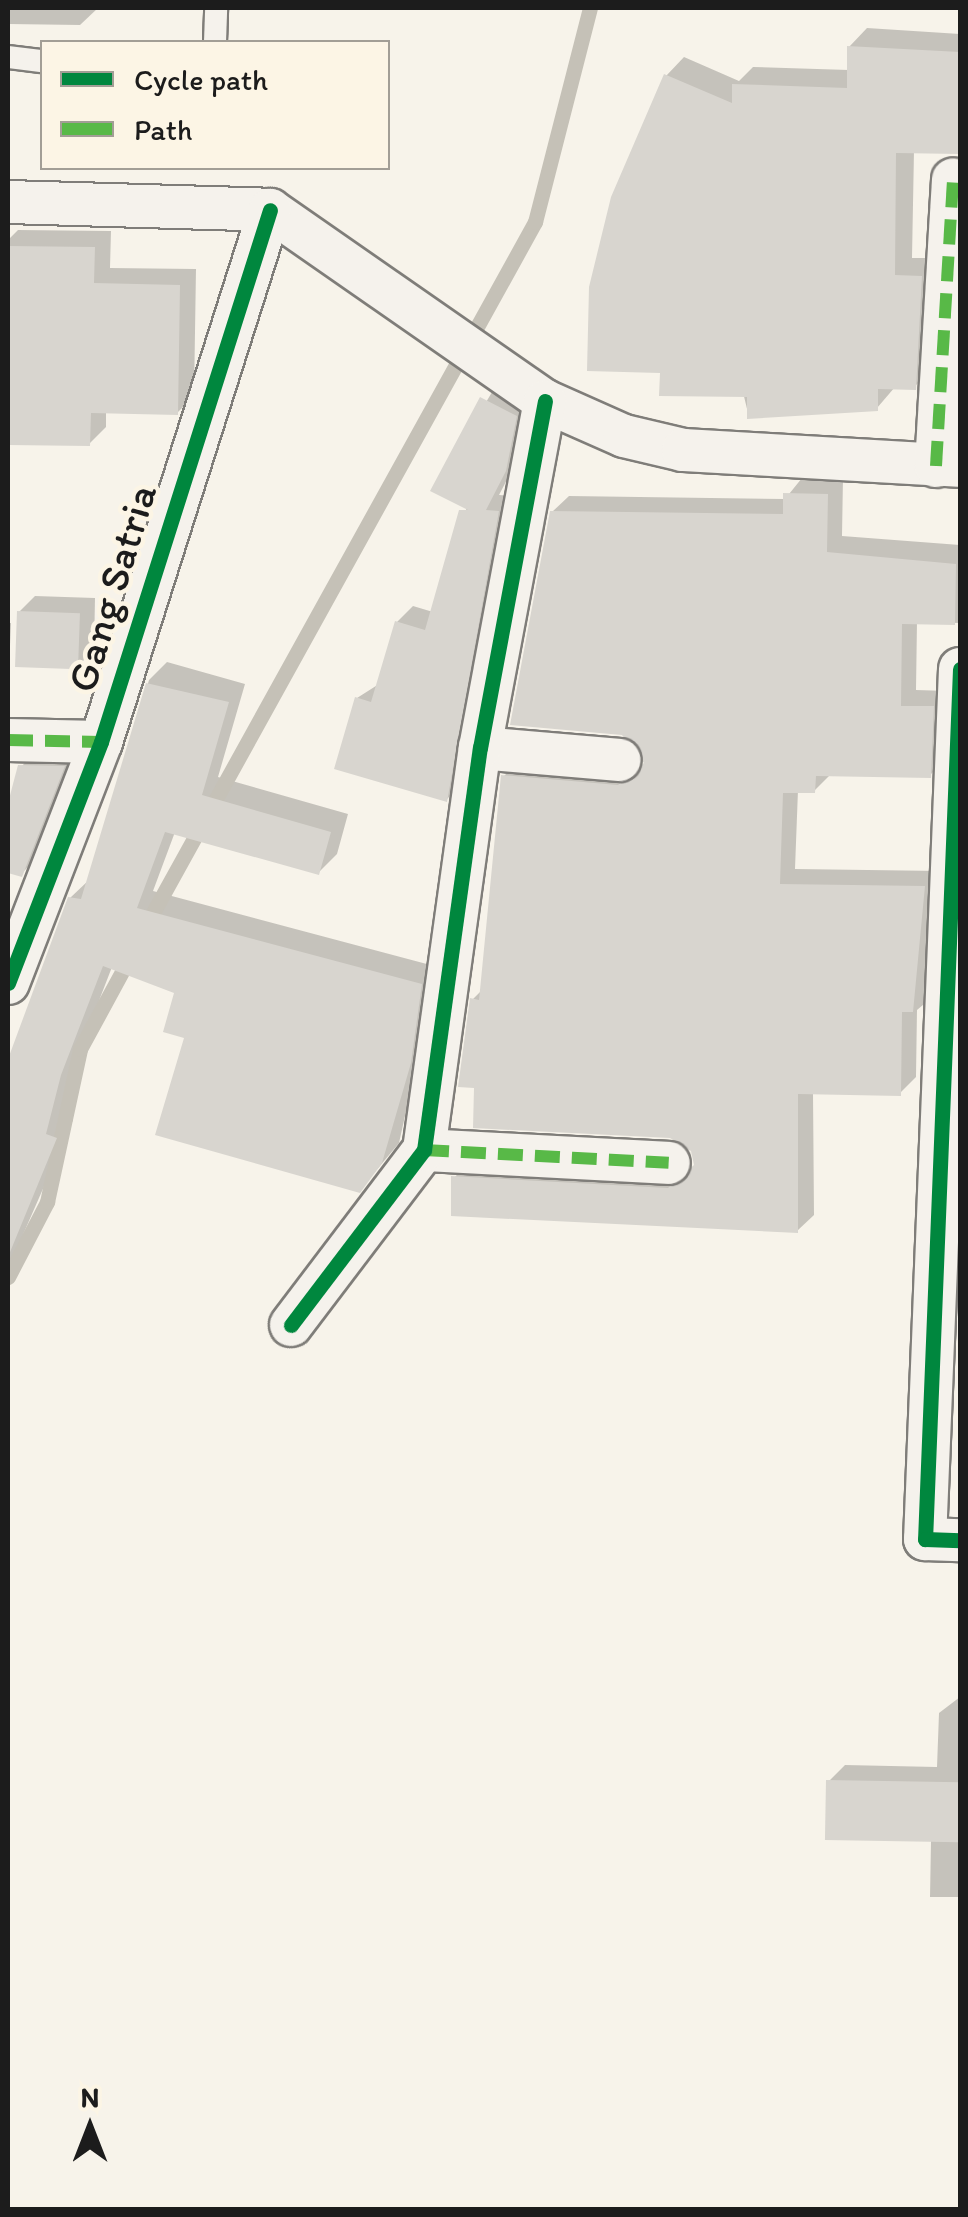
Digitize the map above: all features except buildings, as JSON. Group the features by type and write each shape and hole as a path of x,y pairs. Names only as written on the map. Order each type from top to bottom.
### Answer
{"street":[{"path":"8,202 270,210 545,401 624,436 683,450 948,466 953,180"},
{"name":"Gang Satria","path":"8,983 101,742 270,210"},
{"path":"292,1326 424,1150 480,748 545,401"},
{"path":"960,669 926,1539 960,1540"},
{"path":"8,740 101,742"},
{"path":"480,748 620,760"},
{"path":"424,1150 668,1164"}],"lane":[{"path":"216,8 216,40"},
{"path":"8,57 40,60"}],"waterway":[{"path":"145,927 535,222 590,8"},
{"path":"8,1277 47,1202 80,1049 130,957"}],"marked path":[{"path":"936,466 953,180"},
{"path":"8,740 101,742"},
{"path":"424,1150 669,1163"}],"cycle path":[{"path":"8,983 101,742 270,210"},
{"path":"291,1325 424,1150 480,748 545,401"},
{"path":"960,669 925,1539 960,1540"}]}
